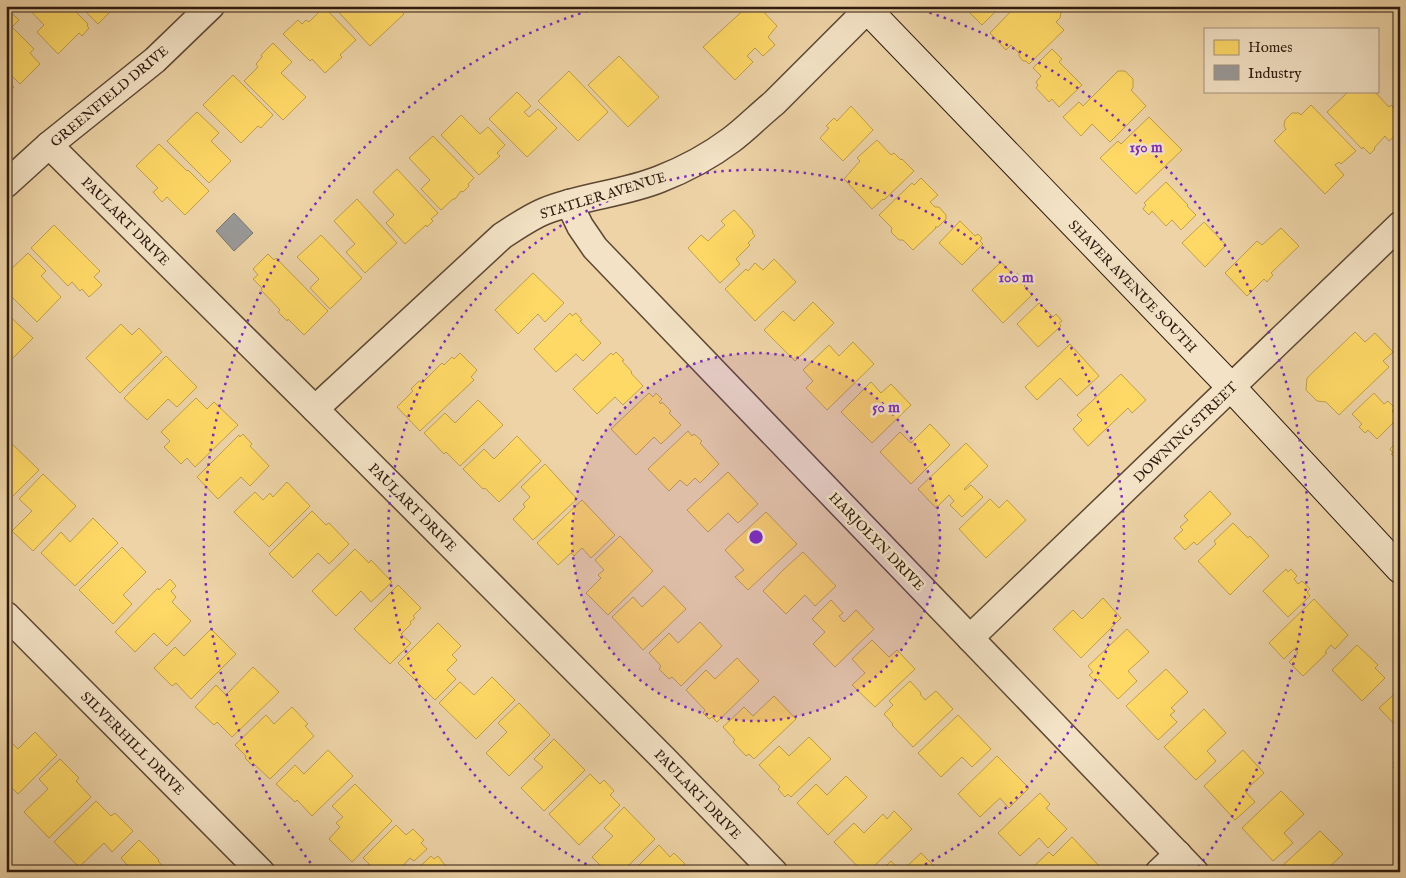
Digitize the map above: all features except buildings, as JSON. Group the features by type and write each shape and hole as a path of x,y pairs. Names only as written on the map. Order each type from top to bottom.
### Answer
{"street":[{"name":"GREENFIELD DRIVE","path":"6,184 49,145 155,60 211,6"},
{"name":"STATLER AVENUE","path":"316,409 502,236 544,211 569,203 614,194 660,179 703,158 731,140 774,103 867,7"},
{"name":"SHAVER AVENUE SOUTH","path":"867,7 1231,387 1400,568"},
{"name":"PAULART DRIVE","path":"49,145 316,409 774,872"},
{"name":"HARJOLYN DRIVE","path":"569,203 580,226 595,248 1186,863"},
{"name":"DOWNING STREET","path":"970,638 1400,226"},
{"name":"SILVERHILL DRIVE","path":"6,615 260,872"},
{"path":"1159,872 1186,863"}]}
